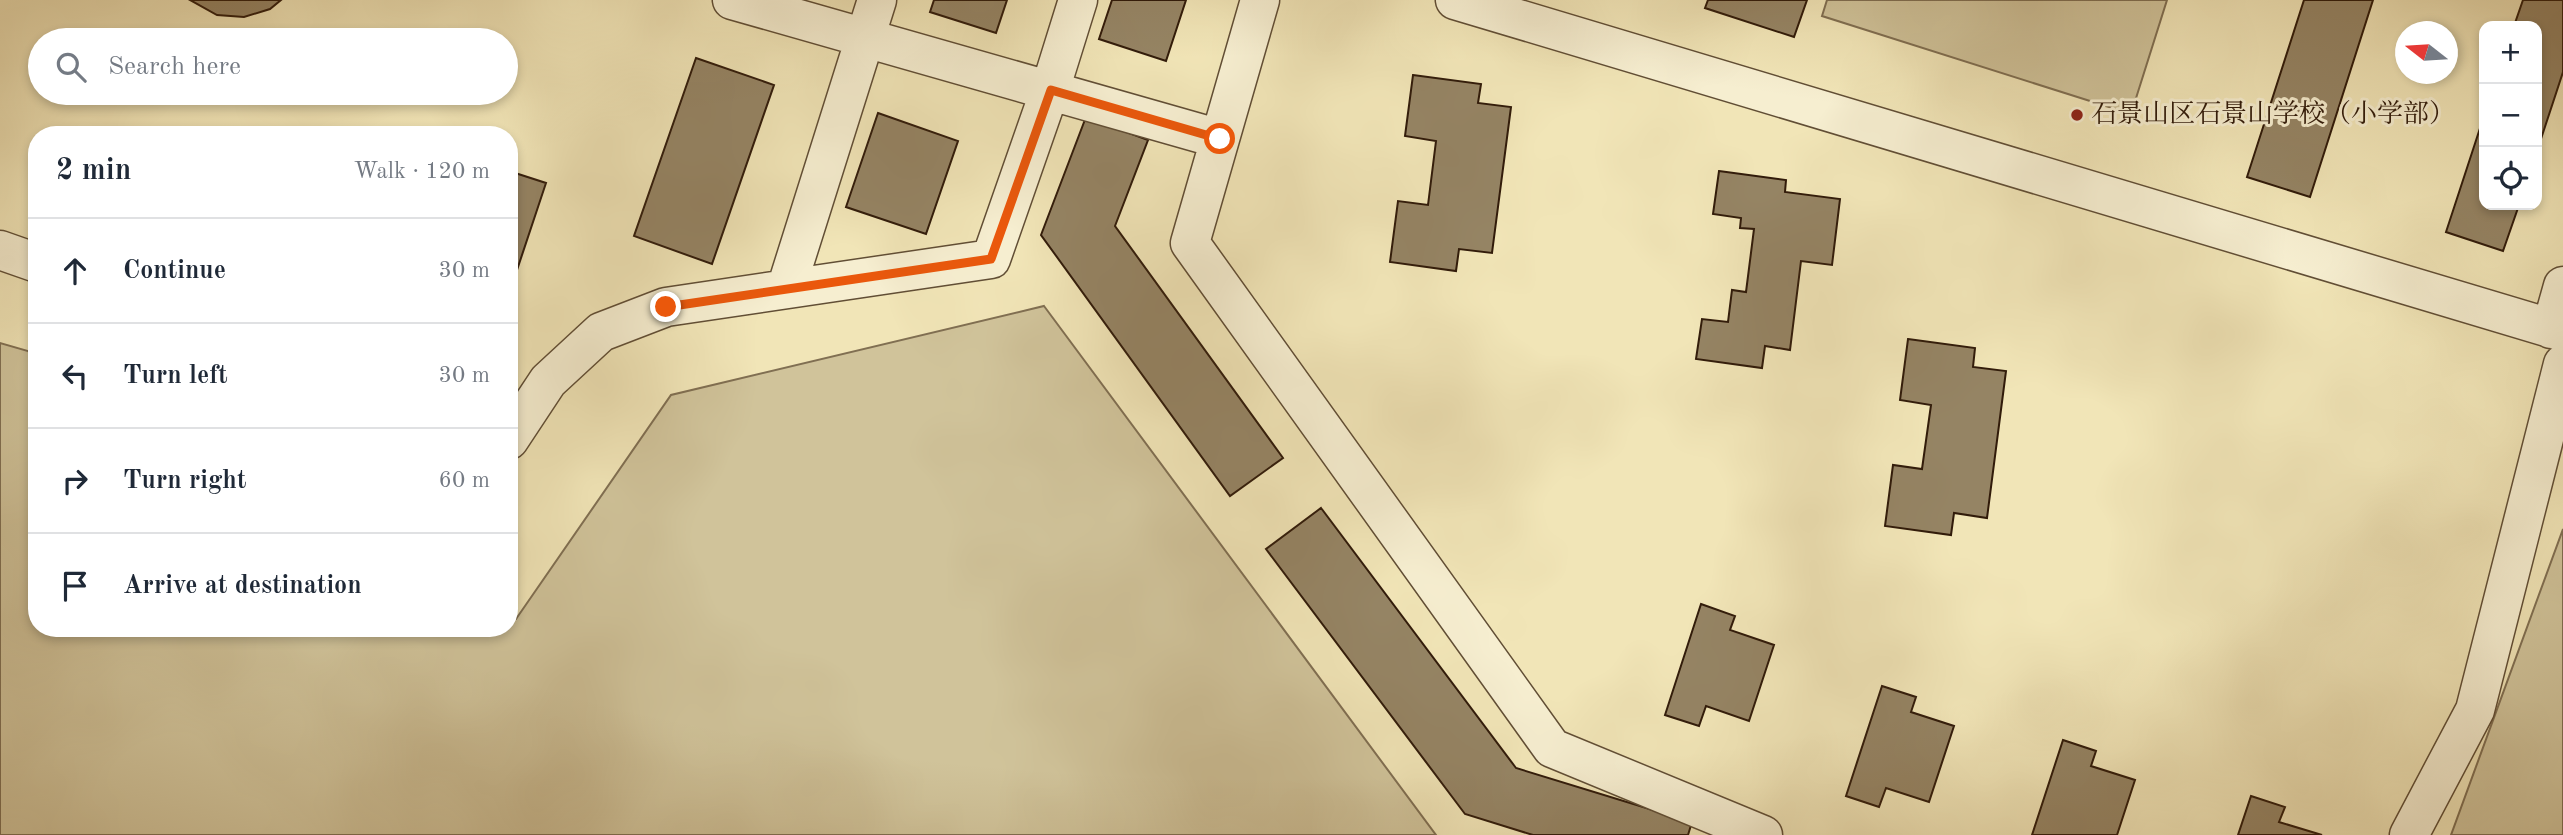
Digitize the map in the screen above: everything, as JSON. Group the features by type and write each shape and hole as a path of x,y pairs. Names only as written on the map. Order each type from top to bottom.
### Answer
{"street":[{"path":"732,0 1220,139"},
{"path":"786,289 877,0"},
{"path":"518,426 548,381 601,332 666,307 991,259 1051,90 1078,0"},
{"path":"1260,0 1190,243 1552,748 1763,835"},
{"path":"1455,0 2559,342"},
{"path":"0,250 28,260"},
{"path":"2409,835 2474,710 2559,342 2563,286"}],"shaded area":[{"path":"1827,0 2167,0 2131,114 1822,16"},
{"path":"1044,306 1436,835 0,835 0,343 28,351 28,637 518,637 518,616 671,395"},
{"path":"2563,529 2563,835 2451,835"}],"building":[{"path":"190,0 281,0 270,9 244,17 217,15"},
{"path":"934,0 1007,0 996,33 930,12"},
{"path":"1112,0 1186,0 1166,61 1099,39"},
{"path":"1708,0 1807,0 1794,37 1705,8"},
{"path":"2304,0 2373,0 2310,197 2247,177"},
{"path":"2523,0 2563,0 2563,72 2542,136 2542,21 2516,21"},
{"path":"696,58 774,85 712,264 634,236"},
{"path":"1413,75 1481,84 1478,103 1511,107 1492,253 1459,249 1456,271 1390,262 1398,201 1428,205 1436,141 1405,136"},
{"path":"878,113 958,141 926,234 846,207"},
{"path":"1086,117 1148,140 1115,226 1283,458 1230,496 1041,235"},
{"path":"2479,131 2479,210 2517,210 2503,251 2446,232"},
{"path":"1719,171 1786,180 1785,192 1840,199 1832,265 1801,261 1790,350 1765,346 1762,368 1696,359 1702,319 1728,322 1732,290 1746,292 1754,229 1740,228 1741,218 1713,214"},
{"path":"518,174 546,183 518,267"},
{"path":"1908,339 1975,348 1973,367 2006,371 1987,518 1954,513 1951,535 1885,526 1893,465 1922,469 1931,405 1900,400"},
{"path":"1321,508 1516,768 1692,822 1688,835 1533,835 1465,814 1266,549"},
{"path":"1701,604 1735,616 1730,630 1774,645 1749,721 1706,706 1699,726 1665,715"},
{"path":"1882,686 1916,697 1911,712 1954,726 1929,802 1886,788 1879,807 1846,796"},
{"path":"2063,740 2096,751 2091,766 2135,780 2117,835 2032,835"},
{"path":"2251,796 2285,807 2279,822 2322,835 2238,835"}],"place":[{"name":"石景山区石景山学校（小学部）","path":"2077,115"}],"route":[{"path":"666,307 991,259 1051,90 1220,139"}]}
